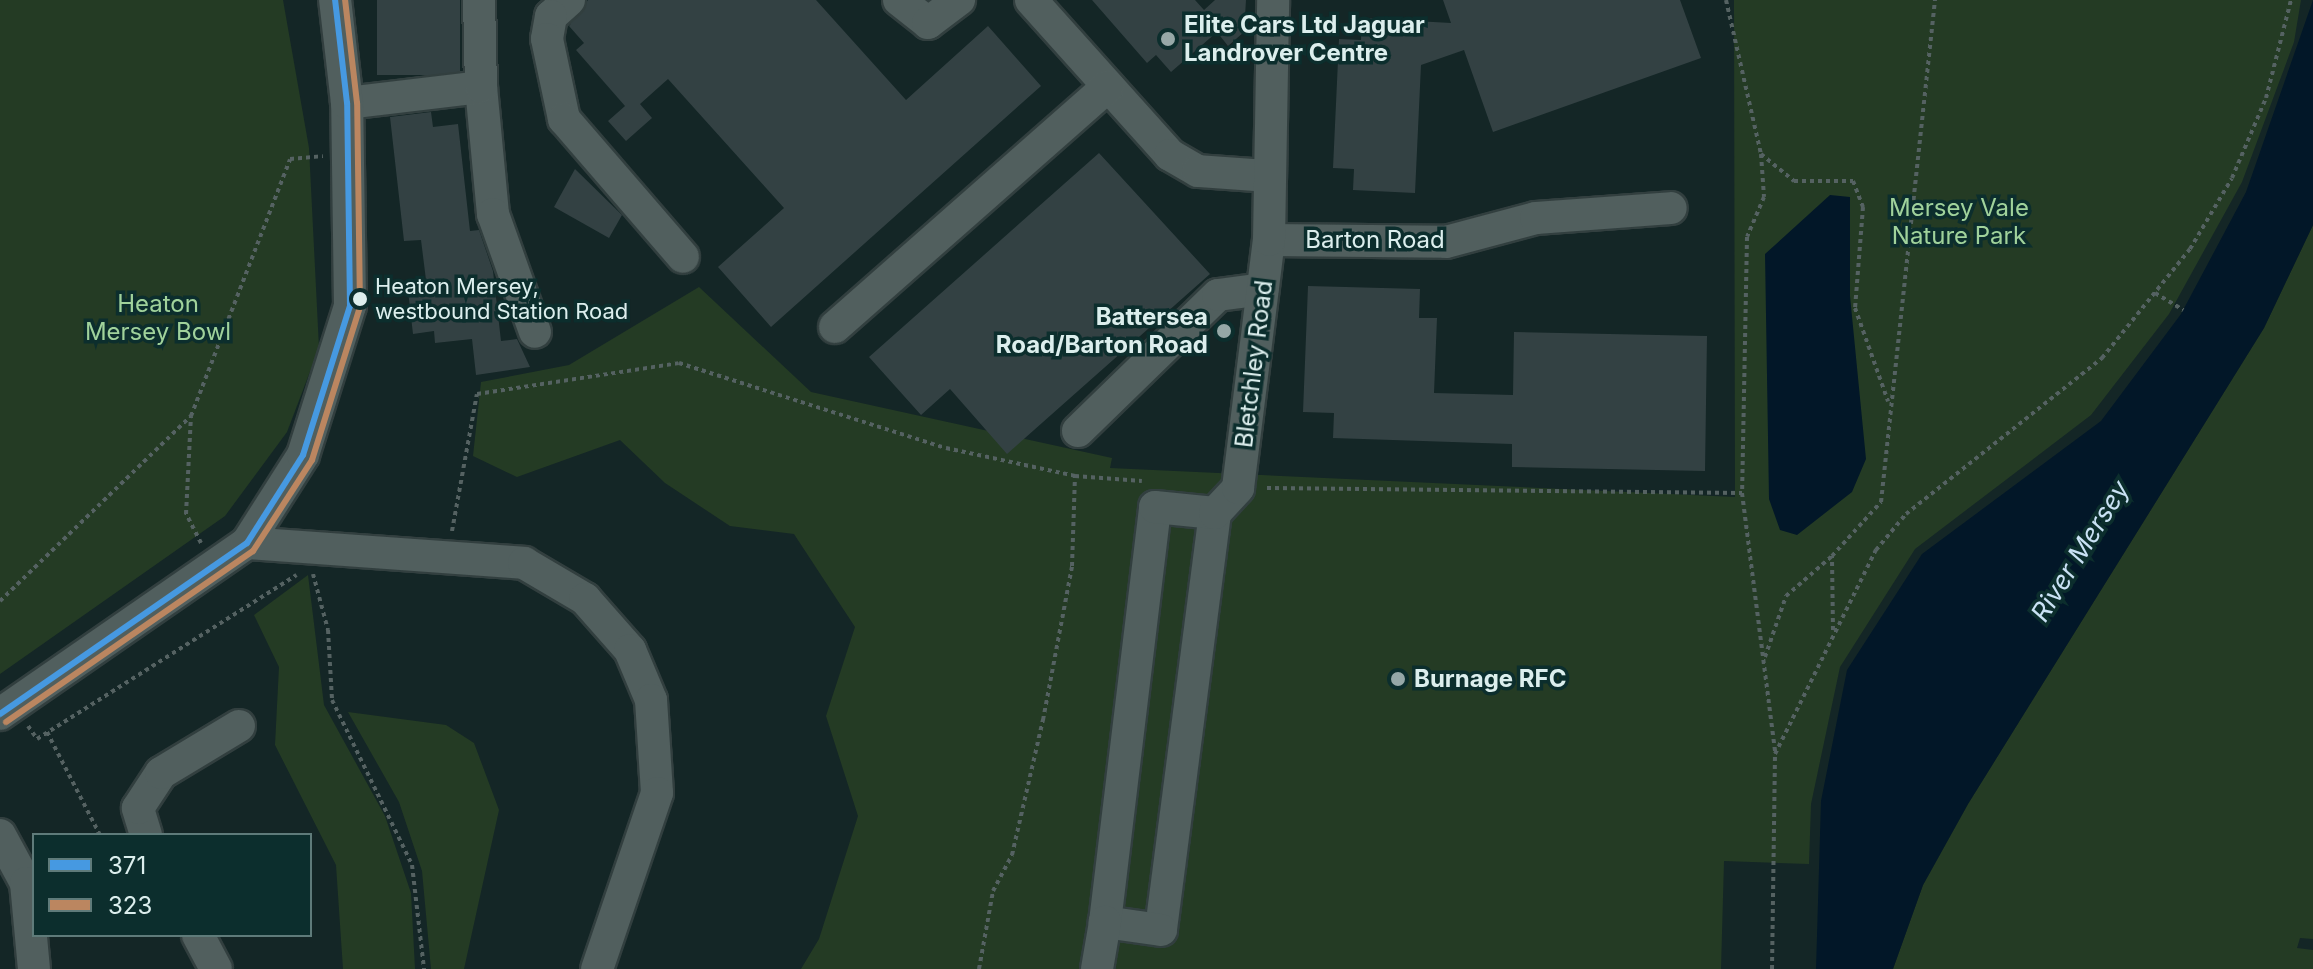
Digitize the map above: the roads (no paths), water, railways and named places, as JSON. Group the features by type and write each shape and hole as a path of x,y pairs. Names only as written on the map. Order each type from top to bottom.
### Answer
{"street":[{"path":"5,709 213,562 247,543 303,455 350,306 347,103 335,0"},
{"path":"479,0 481,87 493,214 535,332"},
{"path":"569,0 551,16 547,39 564,119 683,257"},
{"path":"899,0 928,23 959,0"},
{"path":"1031,0 1170,155 1188,166 1268,176"},
{"name":"Bletchley Road","path":"1215,513 1238,488 1269,240 1273,0"},
{"path":"835,327 1108,86"},
{"path":"347,103 481,87"},
{"name":"Barton Road","path":"1269,240 1446,242 1536,218 1671,208"},
{"path":"1078,431 1218,295 1263,289"},
{"path":"276,498 318,554"},
{"path":"1097,969 1155,507 1215,513 1161,930 1105,922"},
{"path":"247,543 318,554 448,553 524,563 585,599 630,650 651,700 657,793 597,969"},
{"path":"145,833 138,808 161,773 239,726"},
{"path":"0,835 26,883 34,969"},
{"path":"199,937 216,969"}],"water":[{"name":"River Mersey","path":"2313,0 2313,225 2264,328 1968,804 1923,885 1893,969 1816,969 1821,801 1847,670 1922,554 2101,421 2181,314 2246,192"},
{"path":"1830,195 1850,197 1850,296 1866,459 1852,492 1797,535 1780,530 1769,499 1765,254"}],"place":[{"name":"Elite Cars Ltd Jaguar Landrover Centre","path":"1168,39"},
{"name":"Heaton Mersey, westbound Station Road","path":"360,299"},
{"name":"Battersea Road/Barton Road","path":"1224,331"},
{"name":"Burnage RFC","path":"1398,679"}],"park label":[{"name":"Mersey Vale Nature Park","path":"1959,222"},
{"name":"Heaton Mersey Bowl","path":"158,318"}]}
